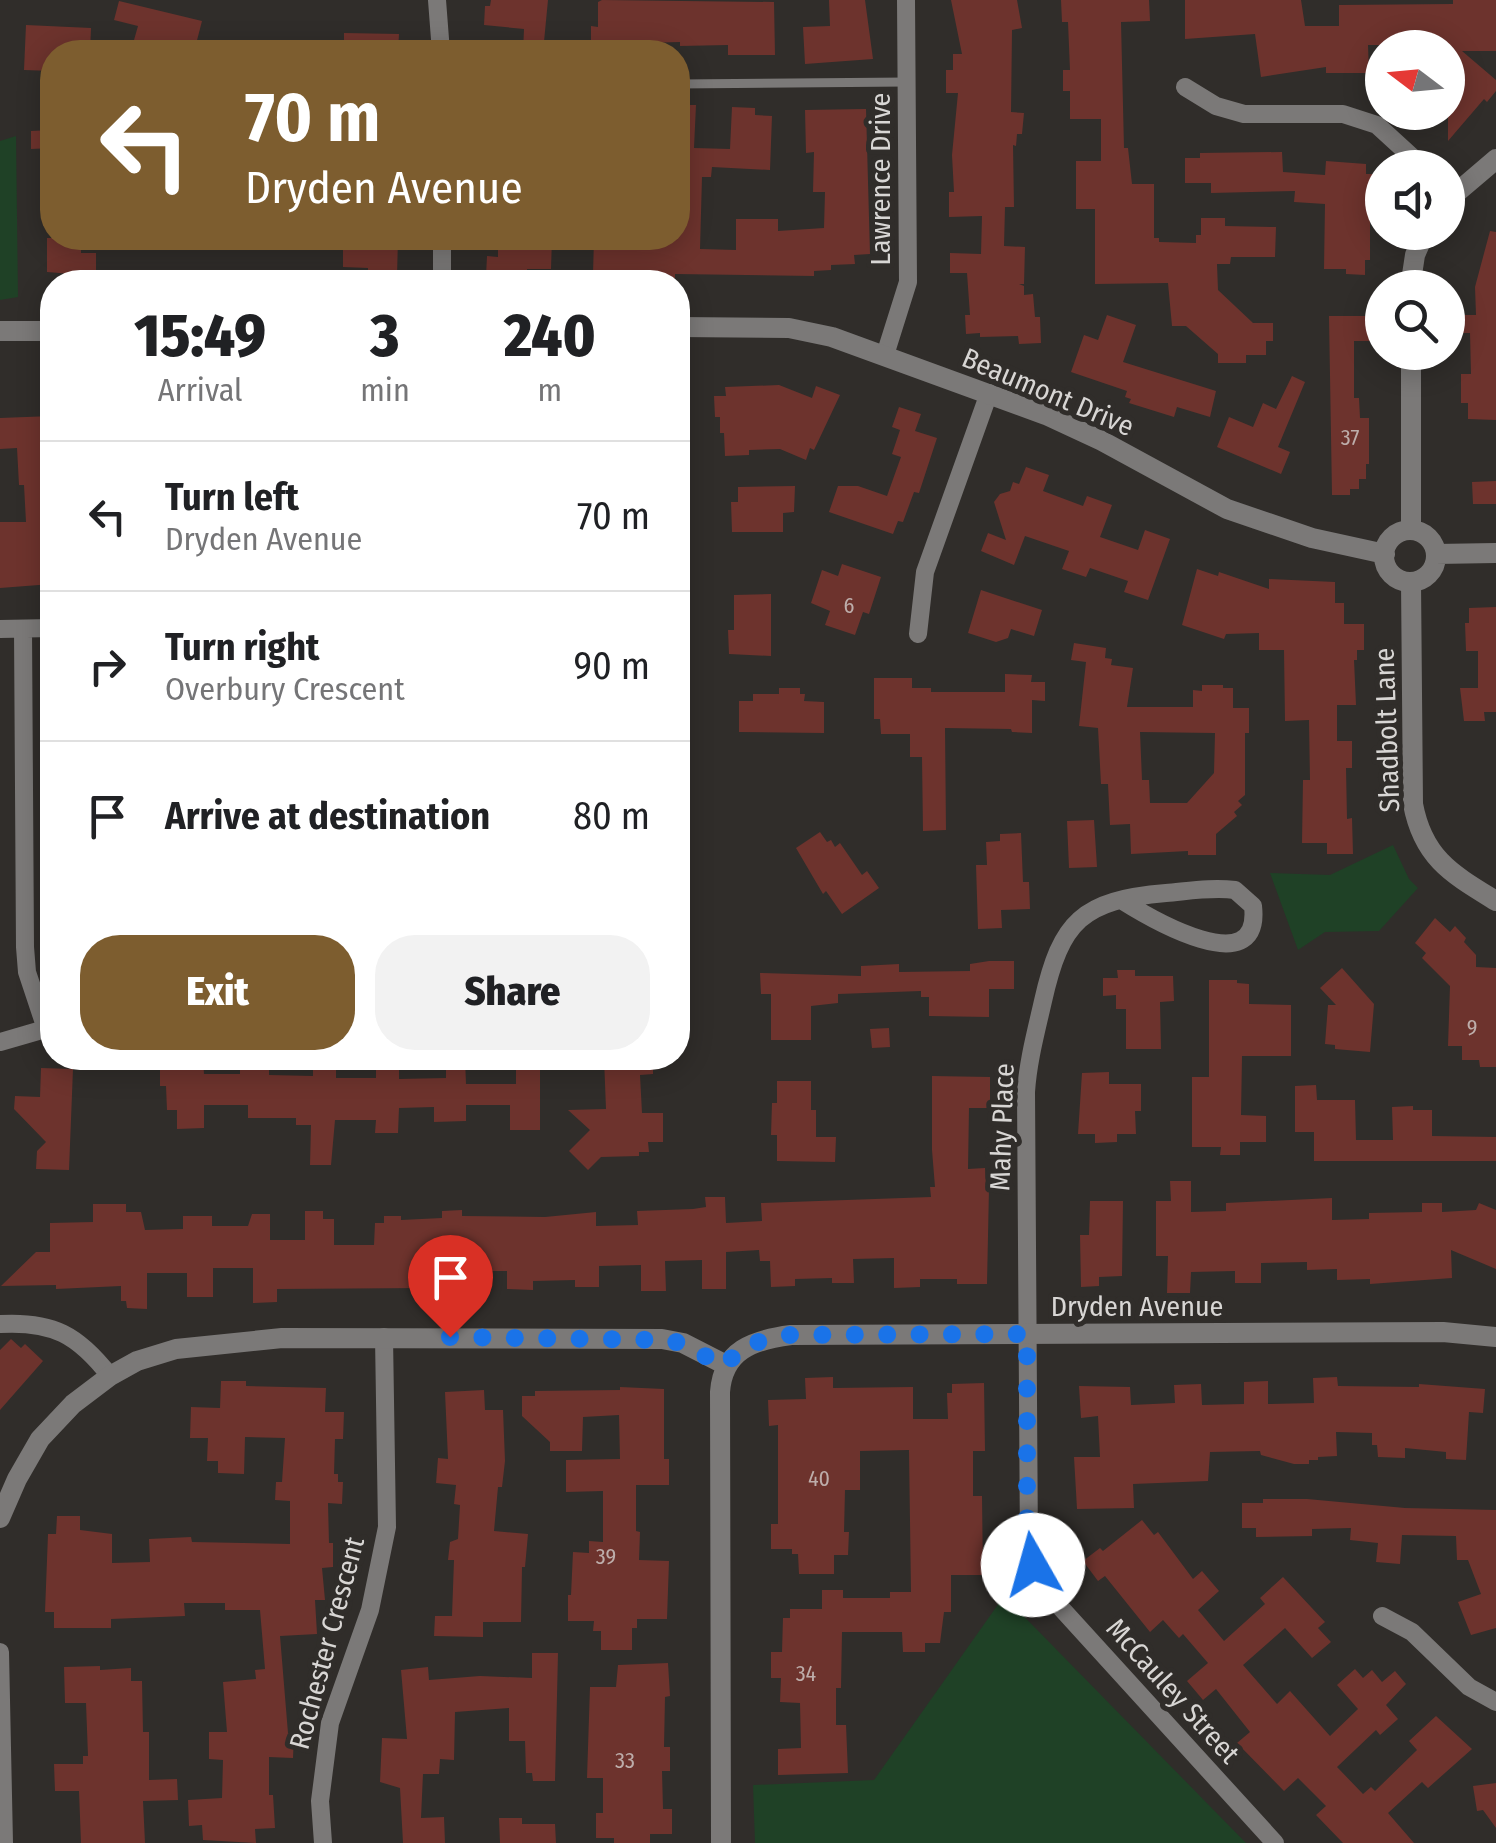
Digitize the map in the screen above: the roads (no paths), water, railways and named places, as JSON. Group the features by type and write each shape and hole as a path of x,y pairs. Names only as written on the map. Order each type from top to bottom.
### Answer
{"street":[{"path":"437,0 440,40"},
{"name":"Lawrence Drive","path":"885,354 908,282 906,0"},
{"path":"1185,87 1216,106 1244,114 1344,114 1378,125 1405,150"},
{"path":"1465,183 1496,159"},
{"name":"Beaumont Drive","path":"690,327 789,328 885,354 1102,441 1227,509 1312,538 1384,554"},
{"path":"0,331 40,331"},
{"path":"1411,370 1412,530"},
{"path":"918,634 925,572 989,393"},
{"path":"1412,530 1426,534 1436,562 1427,576 1411,582 1392,574 1384,554 1393,536 1412,530"},
{"path":"1436,554 1496,554"},
{"name":"Shadbolt Lane","path":"1411,582 1413,804 1417,825 1423,841 1444,866 1496,900"},
{"path":"0,628 40,628"},
{"path":"24,629 24,947 27,972 40,1005"},
{"name":"Mahy Place","path":"1027,1334 1026,1092 1050,966 1060,942 1086,913 1121,900 1153,894 1235,890 1253,906 1255,919 1243,939 1217,943 1167,928 1121,900"},
{"path":"0,1042 40,1031"},
{"path":"0,1324 34,1324 66,1334 91,1352 110,1376"},
{"name":"Dryden Avenue","path":"726,1366 737,1351 749,1344 790,1335 1444,1332 1496,1337"},
{"name":"McCauley Street","path":"1027,1334 1027,1534 1037,1576 1061,1609 1275,1843"},
{"name":"Rochester Crescent","path":"323,1843 320,1801 330,1724 370,1610 386,1527 384,1337"},
{"path":"1,1523 17,1478 40,1439 73,1404 110,1376 158,1354 199,1344 282,1338 672,1340 726,1366 720,1392 721,1843"},
{"path":"1382,1616 1412,1632 1469,1687 1496,1702"},
{"path":"0,1652 4,1843"}],"lane":[{"path":"690,84 907,82"}]}
